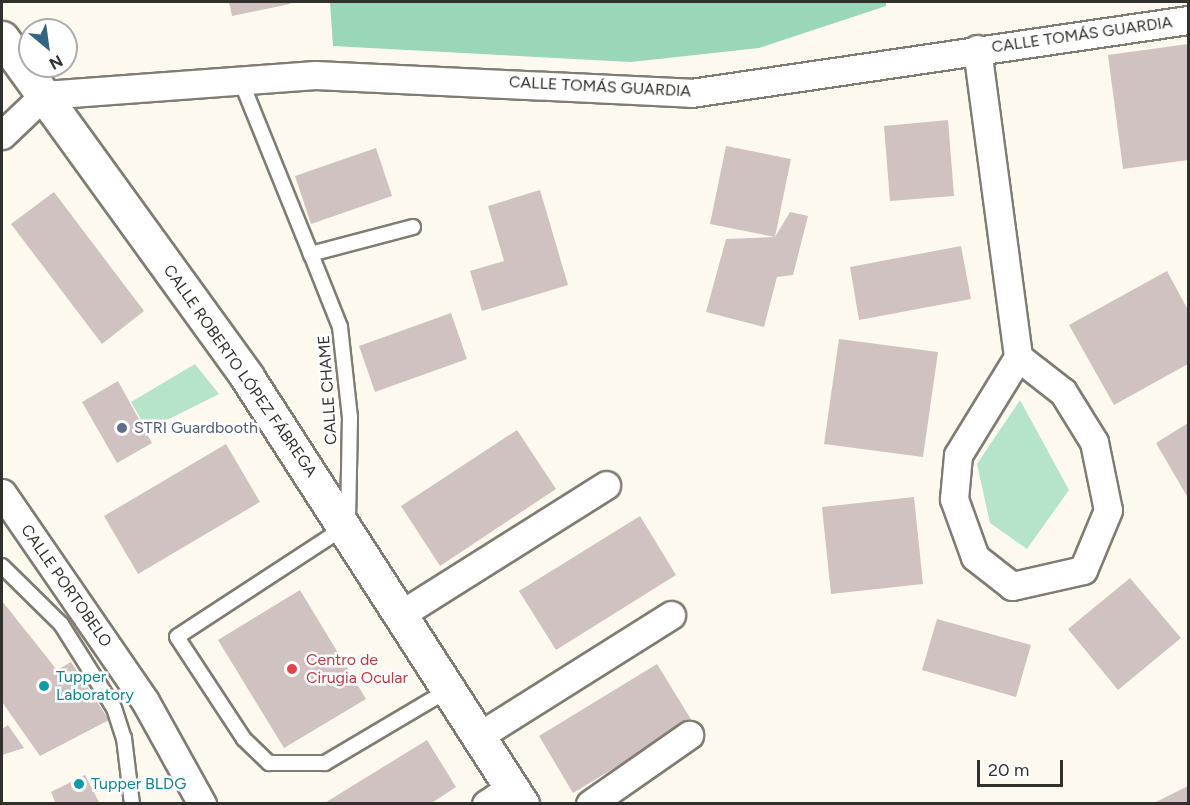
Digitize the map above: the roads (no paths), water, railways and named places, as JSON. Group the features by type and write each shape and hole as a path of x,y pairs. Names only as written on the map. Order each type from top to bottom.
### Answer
{"street":[{"name":"CALLE TOMÁS GUARDIA","path":"44,94 315,75 691,93 976,49 1188,20"},
{"name":"CALLE ROBERTO LÓPEZ FÁBREGA","path":"2,38 44,94 348,525 479,736 507,798"},
{"path":"976,49 1018,357 958,455 954,499 975,558 1012,586 1083,570 1108,510 1094,442 1063,392 1018,357"},
{"path":"2,135 44,94"},
{"path":"403,613 606,485"},
{"name":"CALLE PORTOBELO","path":"2,493 145,701 199,799"},
{"path":"479,736 671,615"},
{"path":"590,804 592,797 689,735"},
{"path":"199,799 225,804"}],"lane":[{"name":"CALLE CHAME","path":"241,81 340,327 350,417 348,525"},
{"path":"311,254 413,227"},
{"path":"348,525 177,637 244,740 269,764 325,763 450,688"},
{"path":"2,566 61,624 114,708 124,738 132,804"}],"place":[{"name":"STRI Guardbooth","path":"122,428"},
{"name":"Centro de Cirugia Ocular","path":"292,669"},
{"name":"Tupper Laboratory","path":"44,686"},
{"name":"Tupper BLDG","path":"79,784"}]}
